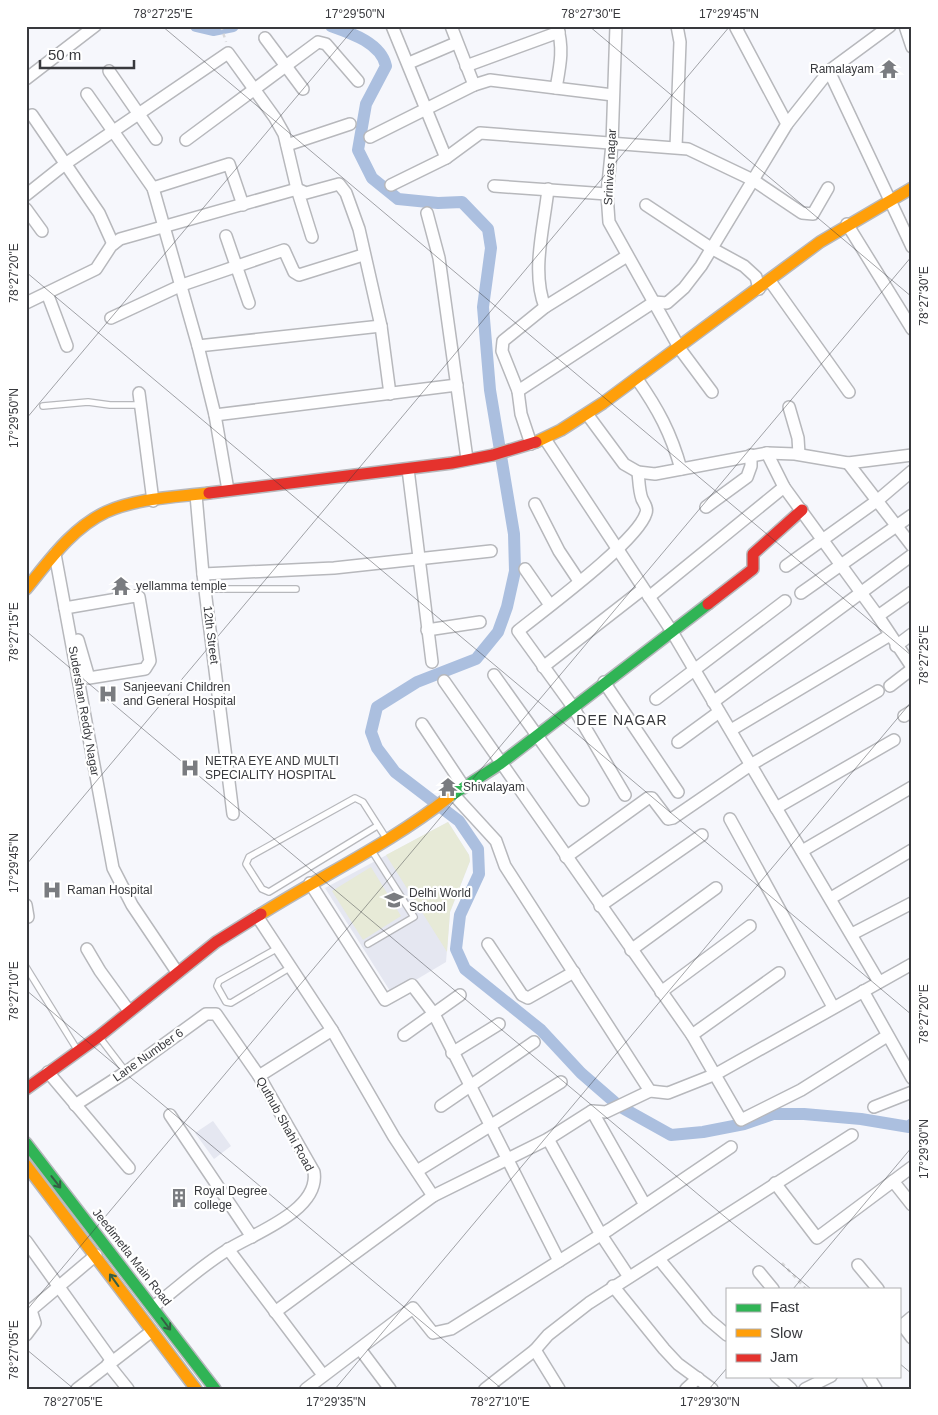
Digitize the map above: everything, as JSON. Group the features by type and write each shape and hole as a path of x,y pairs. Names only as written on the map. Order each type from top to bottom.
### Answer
{"street":[{"path":"26,79 95,26"},
{"path":"392,26 446,158"},
{"path":"450,26 474,85"},
{"name":"Srinivas nagar","path":"616,26 612,144 607,194 609,222 680,349 712,392"},
{"path":"676,147 680,42 677,26"},
{"path":"518,391 654,302 667,303 684,288 701,266 787,124 829,71 890,26"},
{"path":"905,26 912,47"},
{"path":"737,27 787,124"},
{"path":"466,66 558,29 562,55 556,88"},
{"path":"266,38 304,89"},
{"path":"186,140 312,46 323,42 358,81"},
{"path":"409,64 456,43"},
{"path":"26,195 65,164 228,53 275,118 288,145 297,189 312,237"},
{"path":"109,71 156,139"},
{"path":"829,71 912,247"},
{"path":"370,137 425,108 474,85 490,80 613,95"},
{"path":"87,94 153,188 182,284 198,346 215,415 228,490"},
{"path":"32,115 99,213 113,244"},
{"path":"288,145 350,124"},
{"path":"391,185 446,158 480,133 688,149 753,180 802,213 810,216 828,188"},
{"path":"153,188 229,164 243,205"},
{"path":"26,303 48,294 96,269 113,244 120,239 297,189 306,193 334,184 342,187 359,229 363,254 381,326 390,394"},
{"path":"494,186 607,194"},
{"path":"26,589 78,532 97,517 113,510 153,501 228,490 408,469 467,460 512,450 545,438 587,414 680,349 808,251 847,224 912,188"},
{"path":"545,307 541,296 538,274 548,190"},
{"path":"646,204 711,248 744,266 756,276 759,290"},
{"path":"26,208 42,231"},
{"path":"427,213 439,258 467,460"},
{"path":"847,224 912,329"},
{"path":"226,236 249,303"},
{"path":"111,318 182,284 284,250 288,254 294,272 299,275 363,254"},
{"path":"531,444 521,414 518,391 502,351 503,340 545,307 627,256"},
{"path":"770,281 849,392"},
{"path":"48,294 67,346"},
{"path":"198,346 381,326"},
{"path":"637,379 659,411 673,440 681,469"},
{"path":"215,415 457,385"},
{"path":"140,399 153,501"},
{"path":"788,407 798,438 799,454"},
{"path":"587,414 624,464 638,472 655,474 767,453 799,454 848,463 912,455"},
{"path":"545,438 671,630 752,764 879,982"},
{"path":"767,453 784,487 878,616 912,668 890,686"},
{"path":"706,507 747,476 751,466 751,455"},
{"path":"848,463 912,546"},
{"path":"408,469 432,662"},
{"path":"786,566 878,500 912,471"},
{"path":"625,794 573,707 518,631 617,549 646,513 638,472"},
{"path":"543,667 646,593 784,487"},
{"name":"12th Street","path":"196,495 203,574 233,814"},
{"path":"534,504 559,551 579,580"},
{"path":"26,1089 98,1037 216,942 310,883 415,824 453,794 538,737 604,682 753,569 754,554 802,510"},
{"path":"801,593 912,515"},
{"path":"203,574 334,568 491,550"},
{"name":"Sudershan Reddy Nagar","path":"56,554 71,616 113,868 132,905 178,972"},
{"path":"713,702 912,555"},
{"path":"525,569 550,605"},
{"path":"878,616 912,592"},
{"path":"135,596 139,597 150,661 149,666 145,669 89,678 71,616 135,596"},
{"path":"656,700 785,601"},
{"path":"427,630 480,622"},
{"path":"896,646 912,634"},
{"path":"731,730 890,635"},
{"path":"494,675 583,800"},
{"path":"444,681 630,950 692,1035 741,1120 801,1090 888,1036"},
{"path":"604,682 678,792"},
{"path":"566,857 648,798 652,798 670,820 752,764 878,692"},
{"path":"678,742 719,712"},
{"path":"422,724 464,787"},
{"path":"776,808 894,740"},
{"path":"802,851 912,787"},
{"path":"453,794 496,841 504,866 650,1091"},
{"path":"730,819 833,1008"},
{"path":"600,906 702,835"},
{"path":"831,898 912,850"},
{"path":"310,883 385,1000 412,985 434,1014 452,1053 559,1261"},
{"path":"630,950 716,888"},
{"path":"852,934 912,903"},
{"path":"26,905 28,917"},
{"path":"257,916 332,1030 394,1137 433,1196"},
{"path":"660,992 750,926"},
{"path":"488,944 522,995 528,998 574,972"},
{"path":"87,949 100,971 130,1011"},
{"path":"275,1312 433,1196 548,1139 592,1111 606,1112 650,1091 668,1093 716,1074 912,964"},
{"path":"692,1035 779,973"},
{"path":"863,991 888,1036 908,1061 912,1078"},
{"path":"404,1034 460,995"},
{"name":"Lane Number 6","path":"75,1105 126,1072 206,1014 216,1014 221,1018"},
{"name":"Quthub Shahi Road","path":"153,1307 228,1249 285,1217 308,1197 315,1181 314,1172 259,1076 221,1018"},
{"path":"452,1053 499,1024"},
{"path":"259,1076 332,1030"},
{"path":"441,1106 470,1088 534,1042"},
{"path":"48,1072 129,1168"},
{"path":"417,1171 561,1082"},
{"path":"874,1107 912,1092"},
{"path":"592,1111 645,1205"},
{"path":"170,1115 252,1237"},
{"path":"485,1389 535,1350 561,1324 613,1286 659,1259 852,1135"},
{"path":"548,1139 600,1233 629,1276"},
{"name":"Jeedimetla Main Road","path":"26,1143 215,1389"},
{"path":"306,1389 413,1308 433,1333 451,1329 645,1205 732,1146"},
{"path":"26,1165 196,1389"},
{"path":"775,1183 817,1238 912,1167"},
{"path":"893,1181 912,1205"},
{"path":"26,1240 128,1389"},
{"path":"228,1249 323,1375"},
{"path":"26,1335 35,1323 29,1308 58,1288 96,1256"},
{"path":"659,1259 708,1319 726,1334"},
{"path":"858,1265 877,1288"},
{"path":"759,1272 772,1288"},
{"path":"613,1286 664,1350 678,1364 712,1389"},
{"path":"904,1321 912,1338"},
{"path":"77,1389 152,1331"},
{"path":"360,1349 390,1389"},
{"path":"535,1350 560,1389"},
{"path":"686,1389 698,1378"},
{"path":"778,1378 791,1389"},
{"path":"805,1389 827,1378"},
{"path":"869,1378 876,1389"}],"lane":[{"path":"43,406 88,402 110,405 140,399"},
{"path":"205,589 296,589"},
{"path":"377,826 269,892 262,889 246,864 249,857 355,798 362,802 386,840"},
{"path":"368,944 414,917 370,849"},
{"path":"278,948 219,981 218,986 226,1002 231,1003 291,967"},
{"path":"26,967 78,1051"},
{"path":"98,1037 126,1072"}],"path":[{"path":"221,26 228,53"},
{"path":"782,1263 805,1288"}],"shaded area":[{"name":"Delhi World School","path":"448,822 469,855 470,861 450,912 446,962 392,994 325,888"},
{"path":"213,1121 231,1146 214,1159 195,1133"}],"green space":[{"path":"448,822 469,855 470,861 450,912 447,952 386,855"},
{"path":"371,867 401,916 363,940 332,891"}],"waterway":[{"path":"196,26 213,30 233,26"},
{"path":"331,26 372,45 383,58 386,66 366,104 358,150 372,178 398,199 438,203 462,202 488,229 491,248 483,307 490,390 514,534 515,571 507,607 498,632 476,659 417,682 377,707 371,732 377,748 395,772 459,821 478,849 479,874 460,915 456,949 465,969 541,1030 581,1073 619,1106 671,1135 703,1132 744,1124 773,1114 804,1114 861,1119 909,1127 912,1124"}],"traffic: fast":[{"path":"449,797 500,764 708,604"},
{"path":"26,1143 215,1389"}],"traffic: slow":[{"path":"536,442 561,430 603,403 820,242 912,188"},
{"path":"26,589 72,536 82,527 106,512 143,501 209,493"},
{"path":"261,914 380,844 427,814 449,797"},
{"path":"26,1165 196,1389"}],"traffic: jam":[{"path":"209,493 452,463 493,455 536,442"},
{"path":"708,604 753,569 753,554 802,510"},
{"path":"26,1089 98,1037 216,942 261,914"}],"place":[{"name":"Ramalayam","path":"889,69"},
{"name":"yellamma temple","path":"121,586"},
{"name":"Sanjeevani Children and General Hospital","path":"108,694"},
{"name":"NETRA EYE AND MULTI SPECIALITY HOSPITAL","path":"190,768"},
{"name":"Shivalayam","path":"448,787"},
{"name":"Raman Hospital","path":"52,890"},
{"name":"Delhi World School","path":"394,900"},
{"name":"Royal Degree college","path":"179,1198"}],"district":[{"name":"DEE NAGAR","path":"622,720"}]}
